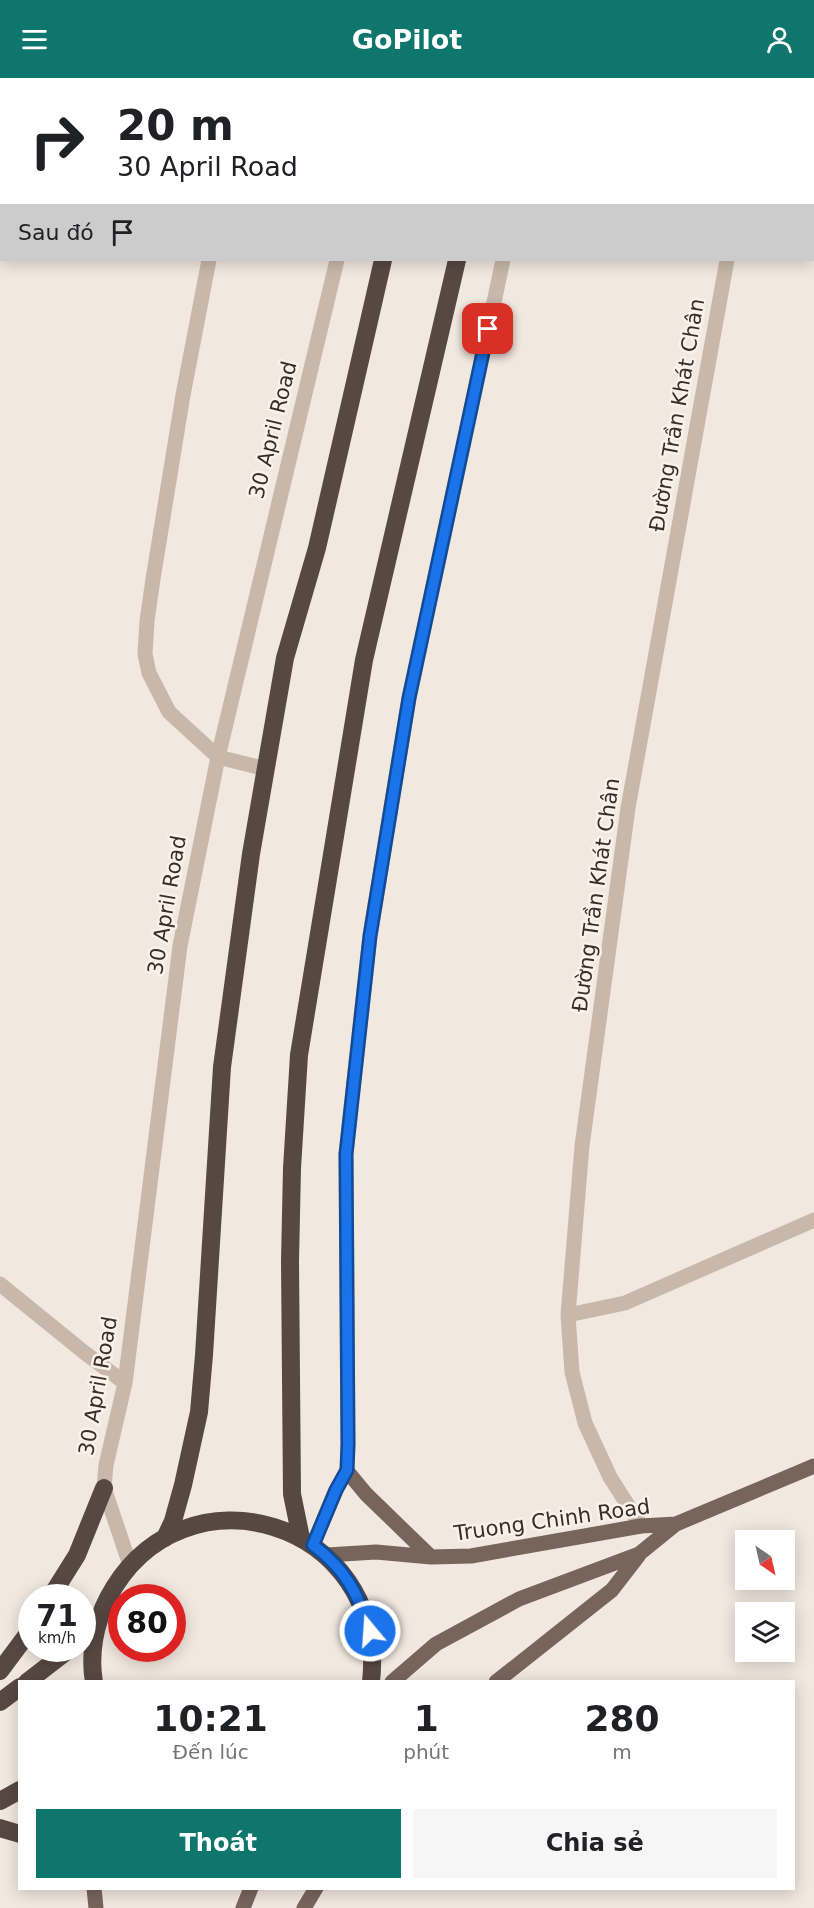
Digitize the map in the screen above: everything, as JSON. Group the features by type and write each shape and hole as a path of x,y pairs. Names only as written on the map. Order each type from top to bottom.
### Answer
{"highway":[{"path":"165,1538 173,1521 183,1485 199,1412 222,1067 251,854 285,658 317,548 383,261"},
{"path":"314,1546 292,1494 290,1261 292,1168 299,1055 364,660 457,261"},
{"path":"59,1584 77,1555 104,1488"},
{"path":"96,1621 115,1584 130,1565 165,1538 191,1527 219,1521 247,1521 275,1526 314,1546 346,1577 361,1602 370,1631 374,1660 371,1680"},
{"path":"0,1671 18,1647"},
{"path":"30,1680 53,1662"},
{"path":"93,1662 94,1680"},
{"path":"0,1702 18,1688"},
{"path":"0,1801 18,1791"},
{"path":"0,1828 18,1833"}],"main road":[{"name":"Truong Chinh Road","path":"394,1680 436,1644 519,1599 639,1554 676,1524 814,1466"},
{"path":"347,1470 373,1501 431,1557"},
{"name":"Truong Chinh Road","path":"314,1546 431,1557 471,1556 641,1526 676,1524"},
{"path":"499,1680 612,1590 639,1554"},
{"path":"94,1890 96,1908"},
{"path":"243,1908 250,1890"},
{"path":"304,1908 315,1890"}],"street":[{"path":"209,261 154,567 145,654 149,673 169,712 218,757 266,769"},
{"name":"30 April Road","path":"130,1565 104,1488 106,1465 125,1383 180,946 218,757 337,261"},
{"path":"314,1546 336,1490 347,1470 346,1154 370,936 409,698 503,261"},
{"name":"Đường Trần Khát Chân","path":"641,1526 610,1477 585,1423 572,1372 568,1315 582,1146 628,808 727,261"},
{"path":"568,1315 625,1303 814,1220"},
{"path":"0,1284 125,1383"}],"route":[{"path":"370,1631 361,1602 346,1577 327,1555 313,1545 347,1470 346,1154 370,936 409,698 488,329"}]}
